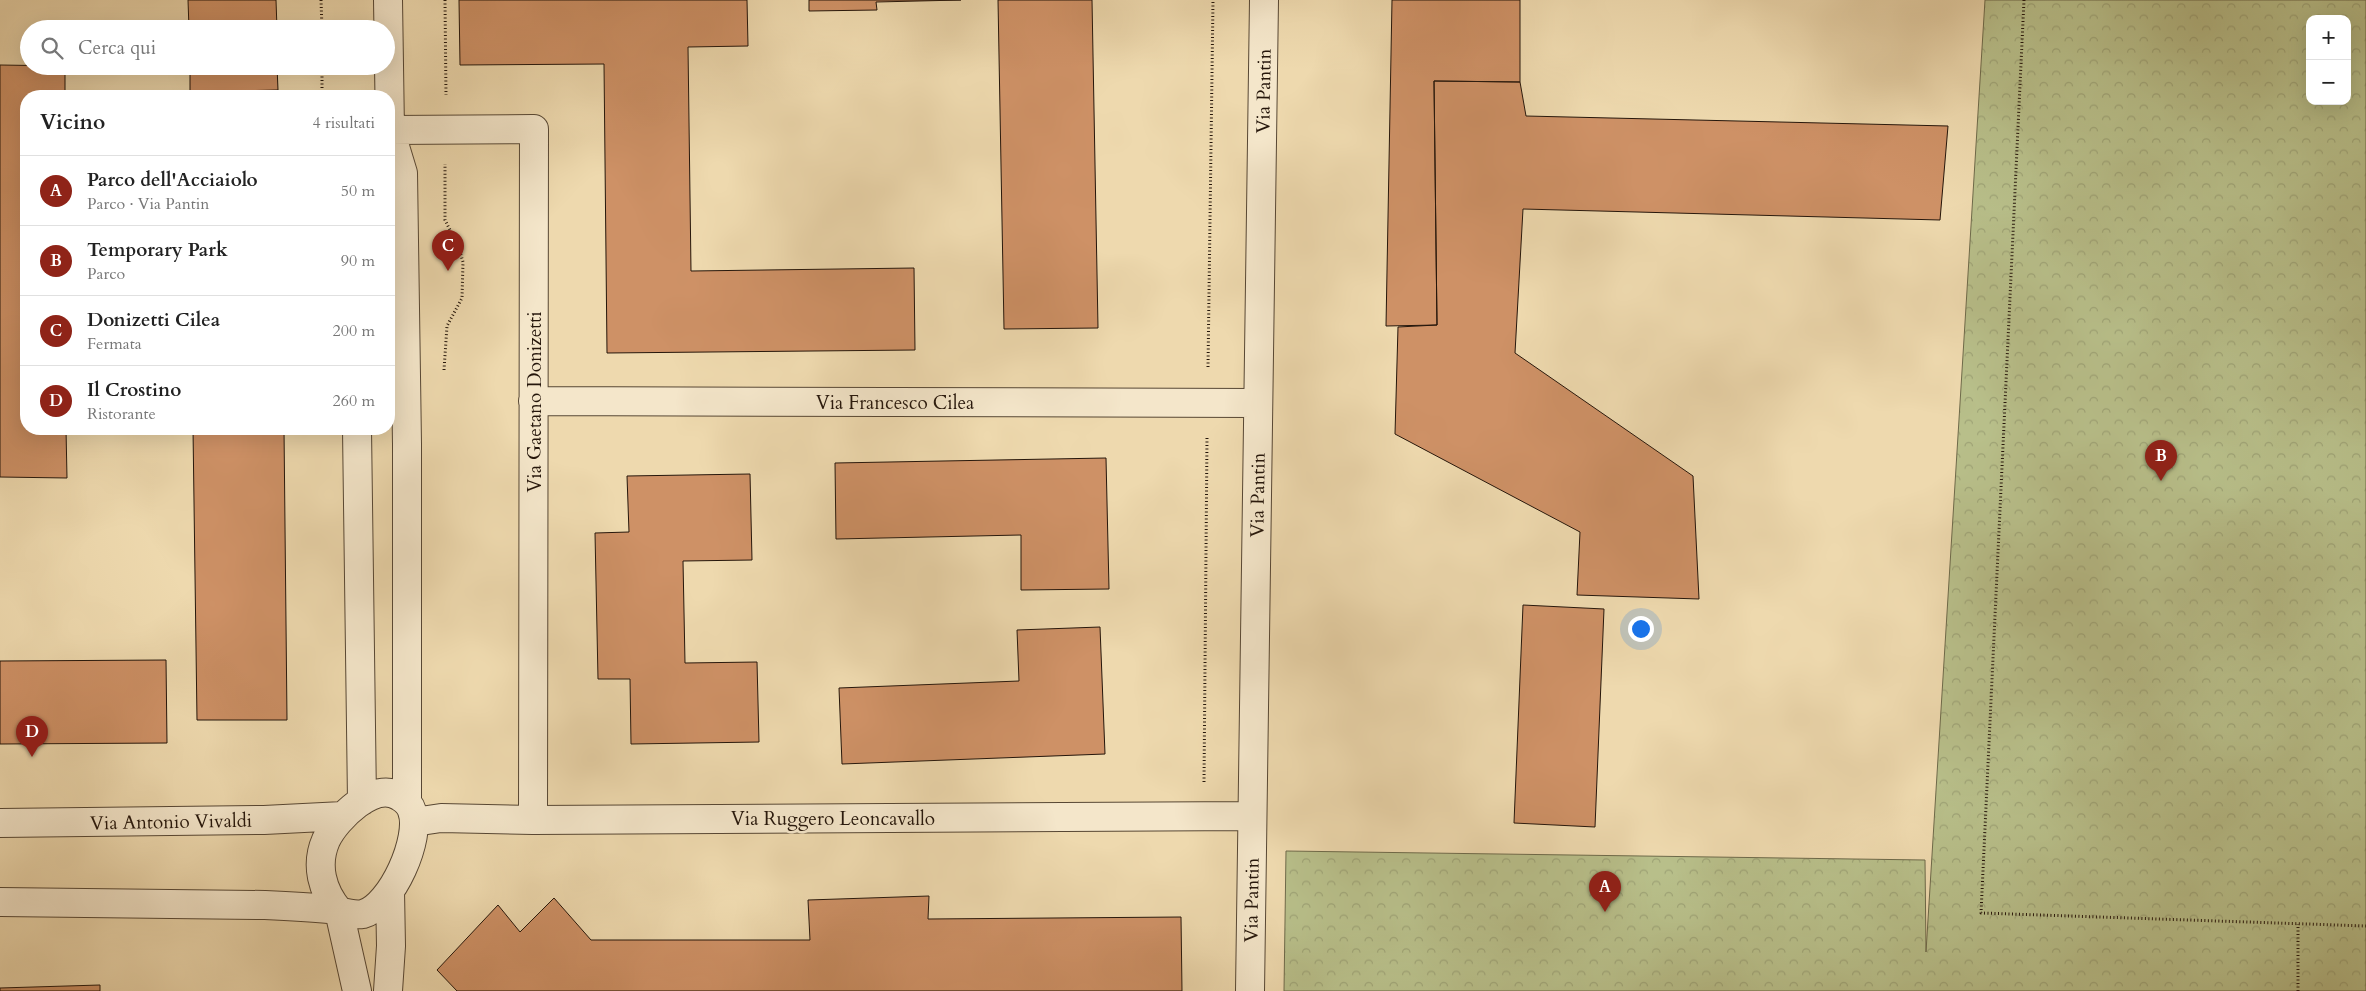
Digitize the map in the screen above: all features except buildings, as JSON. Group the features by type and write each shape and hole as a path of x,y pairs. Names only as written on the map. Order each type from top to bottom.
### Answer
{"street":[{"path":"388,0 388,20"},
{"name":"Via Pantin","path":"1250,991 1264,0"},
{"path":"389,75 389,90"},
{"name":"Via Gaetano Donizetti","path":"395,131 534,129 533,820"},
{"path":"0,902 265,905 339,911 350,915 370,911 390,891 400,874 408,852 411,812 403,173 395,149"},
{"name":"Via Francesco Cilea","path":"533,400 1258,403"},
{"path":"352,808 357,435"},
{"path":"357,991 339,911 324,887 320,862 330,832 352,808 370,796 383,793 396,794 411,812"},
{"name":"Via Antonio Vivaldi","path":"0,822 264,820 352,808"},
{"name":"Via Ruggero Leoncavallo","path":"411,812 441,818 533,820 1252,816"},
{"path":"388,991 391,946 390,891"}],"path":[{"path":"322,0 322,20"},
{"path":"444,379 447,326 462,298 463,262 459,248 445,220 445,0"},
{"path":"1204,815 1213,0"},
{"path":"2024,0 1981,912 2366,926"},
{"path":"322,75 322,90"},
{"path":"2298,924 2298,991"}],"green space":[{"path":"1985,0 2366,0 2366,991 1284,991 1286,851 1925,860 1926,952"}],"place":[{"name":"Donizetti Cilea","path":"448,271"},
{"name":"Temporary Park","path":"2161,481"},
{"name":"Il Crostino","path":"32,757"},
{"name":"Parco dell'Acciaiolo","path":"1605,912"}]}
